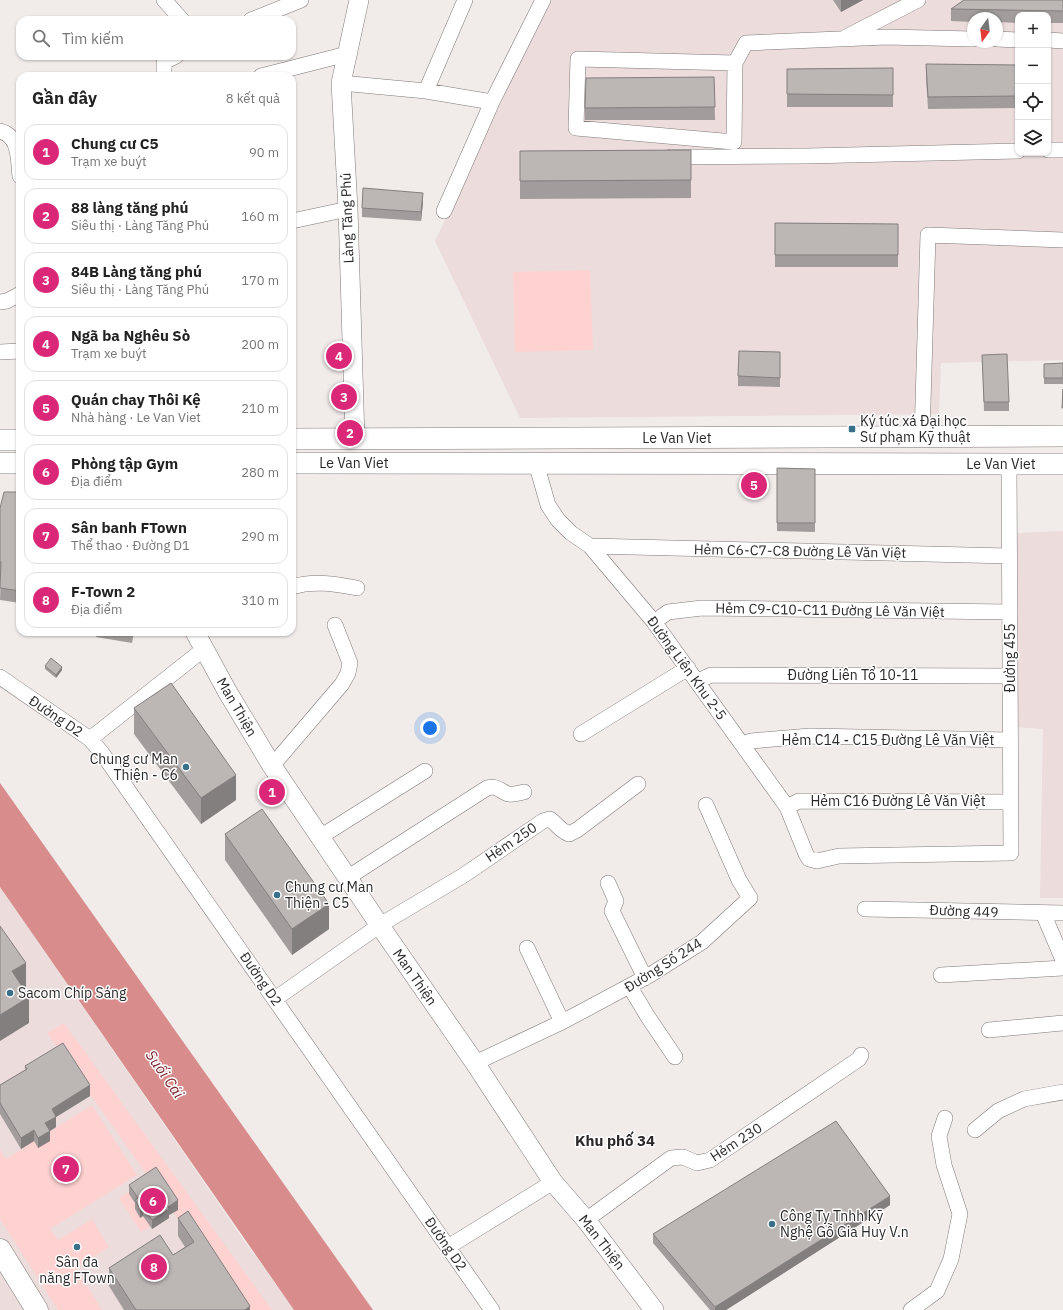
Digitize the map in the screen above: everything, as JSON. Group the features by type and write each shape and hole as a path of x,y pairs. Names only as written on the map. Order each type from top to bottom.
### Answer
{"main road":[{"path":"1009,436 1009,464"},
{"name":"Le Van Viet","path":"296,439 1063,436"},
{"path":"355,439 356,463"},
{"path":"0,440 16,440"},
{"path":"0,463 16,463"},
{"name":"Le Van Viet","path":"296,463 1063,464"},
{"path":"0,1250 37,1310"}],"street":[{"path":"164,0 178,16"},
{"path":"261,16 301,0"},
{"name":"Làng Tăng Phú","path":"355,439 348,209 341,83 359,0"},
{"path":"426,91 465,0"},
{"path":"444,211 492,102 543,0"},
{"path":"842,39 918,0"},
{"path":"735,63 578,59 576,128 734,142 735,63 746,43 886,37 967,39"},
{"path":"1003,39 1015,40"},
{"path":"1051,40 1063,40"},
{"path":"277,72 347,54"},
{"path":"164,72 164,62 168,60"},
{"path":"341,83 426,91 492,102"},
{"path":"0,131 10,136 15,142 16,147"},
{"path":"1051,150 1063,150"},
{"path":"656,157 807,156 1015,151"},
{"path":"296,220 348,209"},
{"path":"922,437 928,235 1063,240"},
{"path":"0,302 7,301 16,296"},
{"path":"0,352 16,351"},
{"name":"Đường Liên Khu 2-5","path":"536,463 548,505 558,520 571,533 590,546 654,622 698,681 787,807 809,859 817,861 839,856"},
{"name":"Đường 455","path":"839,856 1011,853 1009,464"},
{"name":"Hẻm C6-C7-C8 Đường Lê Văn Việt","path":"590,546 1009,556"},
{"path":"296,586 322,583 357,588"},
{"name":"Hẻm C9-C10-C11 Đường Lê Văn Việt","path":"654,622 668,612 702,608 1010,612"},
{"path":"272,766 342,684 348,673 350,663 335,625"},
{"name":"Man Thiện","path":"197,636 227,691 272,766 553,1182 586,1220 654,1310"},
{"path":"90,738 204,649"},
{"path":"581,734 688,668"},
{"name":"Đường Liên Tổ 10-11","path":"698,681 711,675 1010,676"},
{"name":"Đường D2","path":"0,677 90,738 102,753 492,1310"},
{"name":"Hẻm C14 - C15 Đường Lê Văn Việt","path":"743,744 751,741 810,736 1010,740"},
{"path":"320,837 425,771"},
{"name":"Hẻm 250","path":"380,925 464,875 543,821 550,819 561,831 569,834 577,830 638,784"},
{"path":"347,878 487,788 497,788 507,794 524,792"},
{"name":"Hẻm C16 Đường Lê Văn Việt","path":"787,807 799,801 1011,802"},
{"name":"Đường Số 244","path":"474,1063 562,1022 646,978 702,942 750,898 739,880 706,805"},
{"path":"608,883 616,901 612,911 646,978"},
{"name":"Đường 449","path":"865,908 1063,914"},
{"path":"1043,913 1063,960"},
{"path":"275,999 380,925"},
{"path":"527,948 562,1022"},
{"path":"941,975 1063,968"},
{"path":"630,987 675,1057"},
{"path":"989,1030 1063,1023"},
{"name":"Hẻm 230","path":"586,1220 671,1158 683,1157 697,1163 710,1160 861,1058 860,1055"},
{"path":"976,1130 998,1111 1024,1099 1063,1092"},
{"path":"911,1310 937,1291 951,1259 960,1214 944,1165 939,1136 945,1118"},
{"path":"448,1247 553,1182"}],"shaded area":[{"path":"549,0 1063,0 1063,360 941,363 939,414 520,418 435,241"},
{"path":"590,270 593,350 515,352 513,272"},
{"path":"1063,531 1063,898 1040,898 1043,729 1016,727 1016,533"},
{"path":"0,887 243,1239 294,1310 0,1310"},
{"path":"64,1023 272,1310 242,1310 47,1033"},
{"path":"92,1105 137,1175 50,1229 58,1240 92,1219 109,1247 76,1268 102,1310 58,1310 0,1219 0,1150 6,1159"},
{"path":"147,1180 170,1214 141,1232 119,1198"}],"water":[{"name":"Suối Cái","path":"0,783 373,1310 294,1310 0,887"}],"building":[{"path":"964,0 1063,0 1063,11 951,9"},
{"path":"926,64 1015,65 1015,96 928,97"},
{"path":"893,68 893,95 787,94 787,69"},
{"path":"714,77 715,107 585,108 586,78"},
{"path":"691,150 691,180 520,181 520,151"},
{"path":"363,188 423,193 421,212 362,208"},
{"path":"775,223 898,224 898,255 775,255"},
{"path":"739,351 780,352 780,378 738,376"},
{"path":"1007,354 1009,402 984,402 982,355"},
{"path":"1063,363 1063,378 1044,378 1044,364"},
{"path":"777,468 815,469 815,523 777,523"},
{"path":"4,492 16,492 16,590 0,588 0,508"},
{"path":"51,658 62,667 56,675 45,666"},
{"path":"171,683 236,775 201,798 134,708"},
{"path":"262,809 329,904 292,929 225,834"},
{"path":"0,926 26,963 12,971 29,997 0,1015"},
{"path":"63,1043 90,1085 52,1109 56,1117 45,1123 50,1131 38,1138 34,1130 21,1138 0,1103 0,1085 27,1069 25,1066"},
{"name":"Công Ty Tnhh Kỹ Nghệ Gỗ Gia Huy V.n","path":"836,1121 890,1196 715,1307 653,1234"},
{"path":"156,1167 178,1200 168,1207 169,1209 152,1220 143,1207 140,1209 135,1200 138,1198 129,1185"},
{"path":"188,1211 250,1306 245,1310 136,1310 109,1268 160,1235 173,1255 194,1242 178,1218"}],"place":[{"name":"Ngã ba Nghêu Sò","path":"339,356"},
{"name":"84B Làng tăng phú","path":"344,397"},
{"name":"Ký túc xá Đại học Sư phạm Kỹ thuật","path":"852,429"},
{"name":"88 làng tăng phú","path":"350,433"},
{"name":"Quán chay Thôi Kệ","path":"754,485"},
{"name":"Chung cư Man Thiện - C6","path":"186,767"},
{"name":"Chung cư C5","path":"272,792"},
{"name":"Chung cư Man Thiện - C5","path":"277,895"},
{"name":"Sacom Chíp Sáng","path":"10,993"},
{"name":"Sân banh FTown","path":"66,1169"},
{"name":"Phòng tập Gym","path":"153,1201"},
{"name":"Công Ty Tnhh Kỹ Nghệ Gỗ Gia Huy V.n","path":"772,1224"},
{"name":"Sân đa năng FTown","path":"77,1247"},
{"name":"F-Town 2","path":"154,1267"}],"district":[{"name":"Khu phố 34","path":"615,1140"}]}
